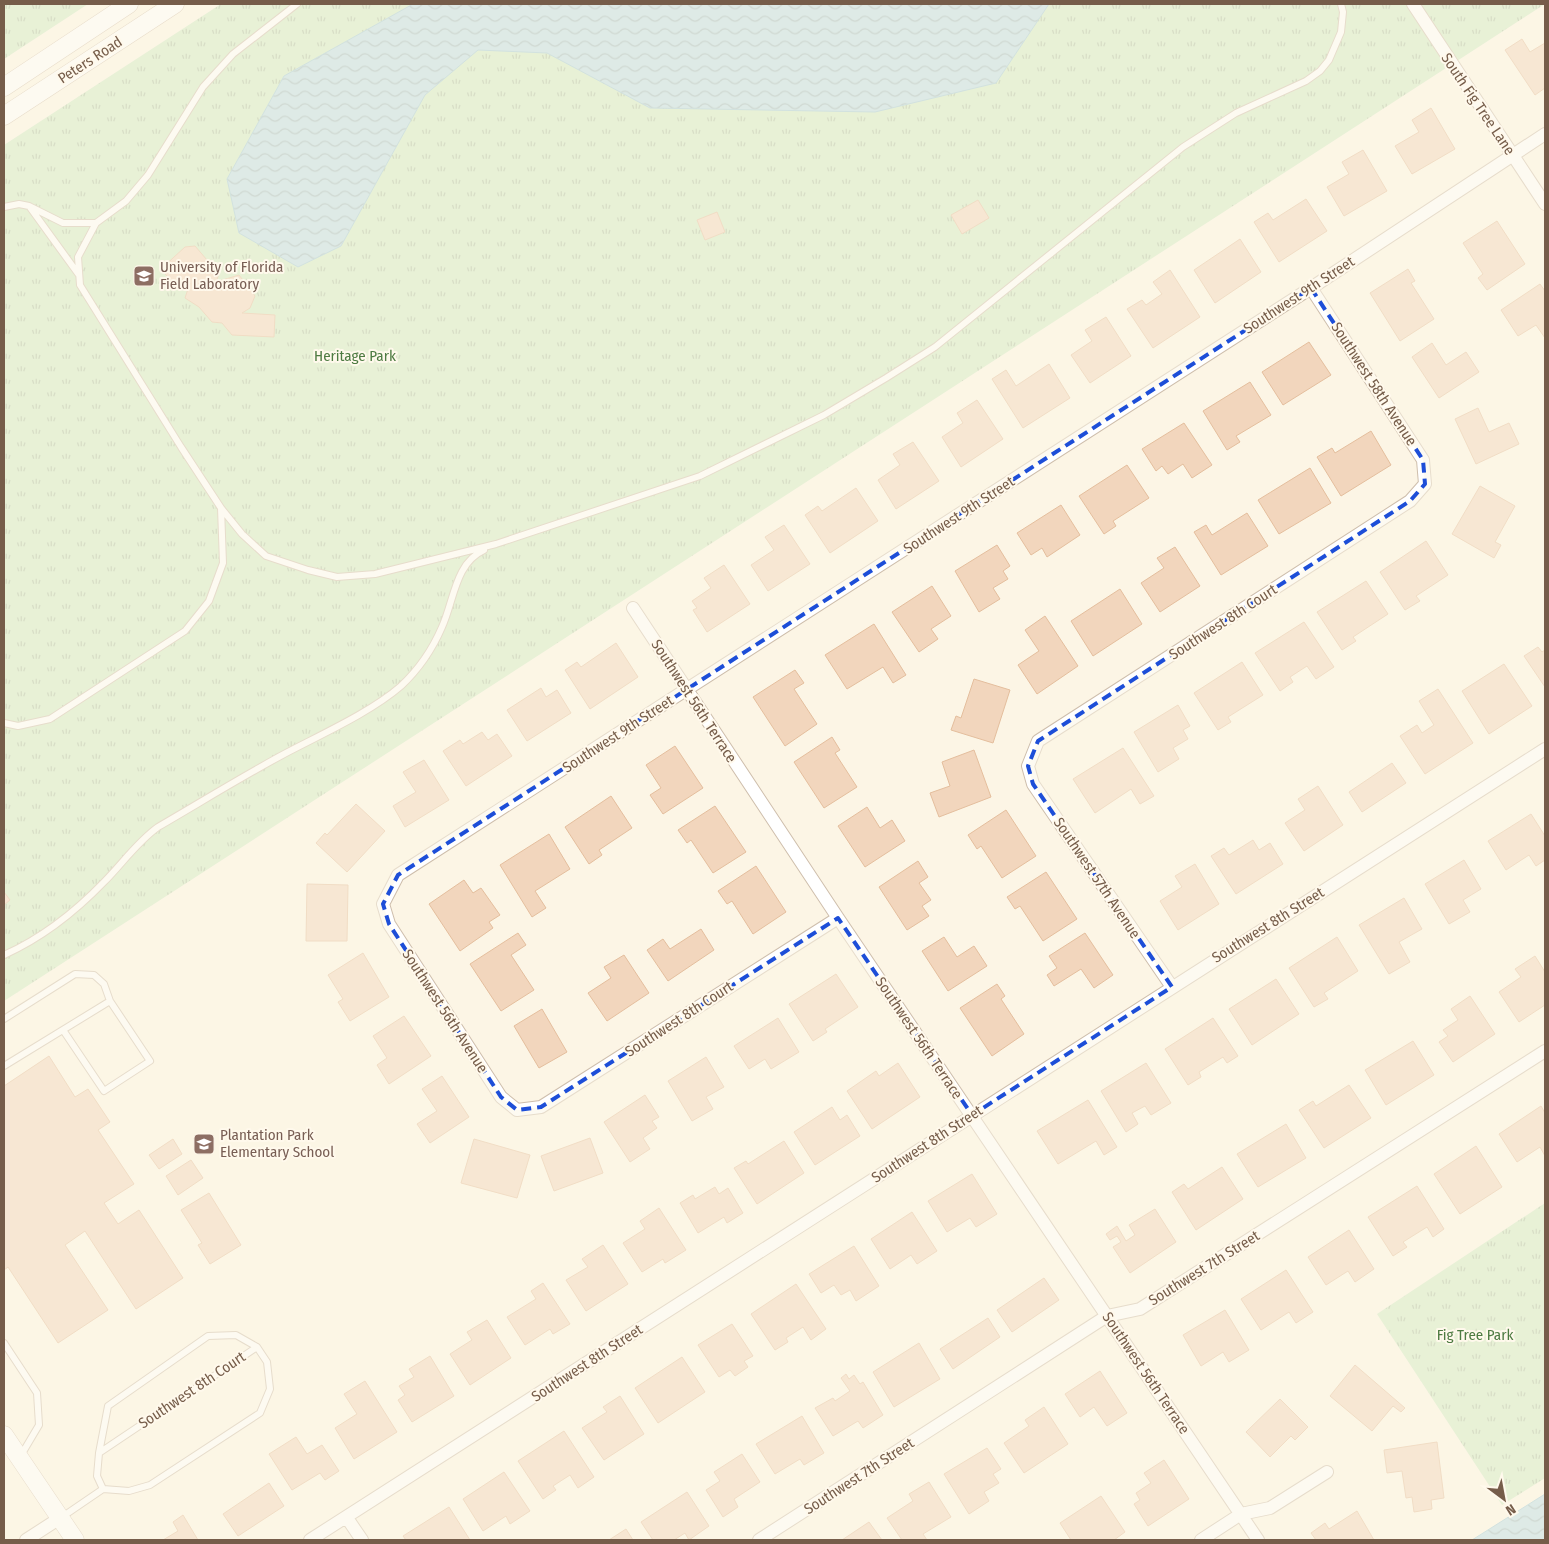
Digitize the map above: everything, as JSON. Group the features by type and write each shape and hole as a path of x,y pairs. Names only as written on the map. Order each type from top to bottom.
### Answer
{"main road":[{"name":"Peters Road","path":"4,87 129,4"},
{"name":"Peters Road","path":"4,116 176,4"},
{"path":"4,1434 75,1540"}],"street":[{"name":"South Fig Tree Lane","path":"1413,4 1545,204"},
{"name":"Southwest 9th Street","path":"383,904 398,875 1311,288 1545,134"},
{"name":"Southwest 58th Avenue","path":"1311,288 1423,460 1425,484"},
{"name":"Southwest 8th Court","path":"1028,766 1038,742 1410,501 1425,484"},
{"name":"Southwest 56th Terrace","path":"633,608 838,918 1258,1540"},
{"name":"Southwest 8th Street","path":"310,1540 1545,749"},
{"name":"Southwest 57th Avenue","path":"1028,766 1033,784 1172,987"},
{"name":"Southwest 56th Avenue","path":"383,904 389,924 501,1098 517,1110"},
{"name":"Southwest 8th Court","path":"517,1110 541,1107 838,918"},
{"name":"Southwest 7th Street","path":"759,1540 1107,1316 1140,1309 1545,1051"},
{"path":"1201,1540 1242,1514 1270,1508 1327,1472"},
{"path":"26,1540 60,1518"},
{"path":"346,1518 362,1540"}],"lane":[{"path":"297,4 233,54 204,87 148,175 126,201 96,223 78,257 79,275 80,285 221,508 242,534 266,556 308,570 337,577 375,574 496,544 700,476 761,448 824,415 935,347 1183,147 1236,113 1306,82 1320,71 1329,60 1341,32 1342,4"},
{"path":"4,207 19,204 29,206 63,223 96,223"},
{"path":"29,206 79,275"},
{"path":"4,723 18,726 50,719 185,631 209,601 223,563 221,508"},
{"path":"4,955 62,921 104,883 145,836 158,827 286,753 328,732 400,686 433,646 442,627 457,582 465,568 480,551 496,544"},
{"path":"4,1019 75,974 94,974 104,984 110,1001 150,1061 104,1091 63,1030"},
{"path":"4,1066 110,1001"},
{"path":"60,1518 103,1489 97,1476 98,1453 108,1406 208,1336 236,1335 257,1347"},
{"path":"4,1342 37,1393 40,1425 19,1458"},
{"name":"Southwest 8th Court","path":"98,1453 257,1347 267,1362 270,1389 260,1413 150,1485 129,1491 103,1489"}],"highlighted area":[{"path":"1311,288 1423,460 1425,484 1410,501 1038,741 1028,766 1033,784 1172,987 972,1115 838,918 541,1107 517,1110 501,1097 389,924 383,904 398,875"}],"green space":[{"path":"4,4 88,4 4,59"},
{"name":"Heritage Park","path":"221,4 1545,4 4,1001 4,145"},
{"name":"Fig Tree Park","path":"1545,1203 1545,1478 1502,1505 1377,1314"}],"water":[{"path":"413,4 1049,4 996,83 875,112 650,108 547,53 478,50 425,95 341,246 298,267 239,233 227,179 284,76"},
{"path":"1545,1494 1545,1540 1472,1540"}],"building":[{"path":"1522,39 1530,52 1545,43 1545,88 1535,95 1505,50"},
{"path":"1431,108 1455,149 1412,174 1395,146 1419,132 1412,120"},
{"path":"1363,150 1387,191 1344,216 1327,187 1349,174 1342,162"},
{"path":"1306,199 1327,231 1279,262 1254,222 1268,213 1273,220"},
{"path":"978,200 989,218 962,234 951,215"},
{"path":"717,212 725,232 705,240 697,220"},
{"path":"1497,221 1525,264 1487,290 1478,278 1483,274 1463,243"},
{"path":"1240,239 1261,272 1215,303 1194,270"},
{"path":"195,246 219,274 216,282 239,275 255,296 250,308 242,313 275,315 274,337 232,335 222,323 212,322 199,307 185,298 190,283 179,278 173,283 161,269 185,247"},
{"path":"1408,269 1415,281 1411,283 1434,319 1400,341 1370,293"},
{"path":"1170,270 1200,317 1153,348 1127,309 1142,300 1146,305 1162,294 1153,282"},
{"path":"1540,284 1545,291 1545,338 1536,325 1518,336 1501,310"},
{"path":"1106,317 1131,356 1090,383 1071,355 1092,341 1085,330"},
{"path":"1309,342 1331,375 1283,405 1262,372"},
{"path":"1432,343 1446,365 1466,352 1479,372 1439,398 1412,357"},
{"path":"1049,364 1070,398 1023,428 992,379 1006,370 1016,386"},
{"path":"1250,382 1271,415 1236,436 1240,442 1227,450 1203,411"},
{"path":"977,400 1003,439 961,467 942,437 963,423 957,413"},
{"path":"1478,408 1489,432 1509,423 1519,444 1476,464 1455,419"},
{"path":"1184,423 1212,465 1192,478 1183,464 1168,474 1162,466 1156,471 1142,449"},
{"path":"1371,431 1391,465 1341,496 1317,457 1332,448 1335,453"},
{"path":"913,442 939,481 896,509 878,480 900,465 893,454"},
{"path":"1127,465 1149,498 1113,521 1116,526 1104,534 1079,496"},
{"path":"1310,468 1331,503 1279,534 1258,500"},
{"path":"1480,486 1515,506 1495,542 1501,545 1494,558 1452,534"},
{"path":"856,488 878,521 830,553 805,515 818,506 822,511"},
{"path":"1061,505 1080,535 1047,557 1042,548 1031,555 1017,533"},
{"path":"1247,513 1268,546 1221,575 1194,532 1206,525 1212,535"},
{"path":"784,525 810,564 768,591 751,565 774,550 765,537"},
{"path":"1426,541 1448,575 1416,596 1420,601 1405,610 1380,572"},
{"path":"997,545 1010,566 1003,571 1008,579 993,588 1000,599 979,612 955,571"},
{"path":"1175,547 1200,586 1160,612 1141,583 1164,568 1157,558"},
{"path":"724,565 750,604 707,632 693,610 697,608 692,601 711,588 704,578"},
{"path":"1366,581 1388,614 1353,637 1356,641 1342,650 1317,612"},
{"path":"932,586 951,616 931,629 938,639 919,652 892,612"},
{"path":"1120,589 1142,624 1093,656 1071,621"},
{"path":"1045,616 1078,666 1037,694 1018,665 1039,651 1025,630"},
{"path":"1304,622 1334,667 1316,679 1307,666 1290,677 1293,682 1280,691 1255,653"},
{"path":"874,624 906,675 893,683 883,667 847,689 825,655"},
{"path":"616,643 638,677 590,709 565,670 577,662 581,667"},
{"path":"1538,647 1542,652 1545,650 1545,687 1524,656"},
{"path":"1242,662 1263,695 1228,717 1231,722 1218,730 1194,693"},
{"path":"1504,664 1532,706 1489,734 1462,691"},
{"path":"795,670 804,683 794,689 817,724 785,746 753,697"},
{"path":"974,679 1010,690 993,743 951,730 956,716 961,718"},
{"path":"541,688 546,697 557,690 571,713 527,741 507,710"},
{"path":"1438,689 1473,743 1425,774 1400,736 1417,725 1422,733 1434,725 1419,701"},
{"path":"1178,705 1190,726 1183,730 1188,739 1173,748 1179,759 1158,772 1134,732"},
{"path":"482,732 488,740 497,734 512,756 466,786 443,751 460,740 463,744"},
{"path":"832,737 840,750 835,753 857,787 824,808 794,762"},
{"path":"675,746 703,788 663,814 650,795 661,788 646,765"},
{"path":"1123,748 1154,796 1140,804 1131,789 1095,813 1073,779"},
{"path":"974,750 991,797 939,817 930,793 950,786 942,762"},
{"path":"424,760 449,800 405,827 393,806 416,792 403,772"},
{"path":"1392,763 1406,783 1362,812 1349,792"},
{"path":"1318,786 1343,825 1304,851 1285,823 1305,810 1298,799"},
{"path":"611,796 632,828 599,850 602,855 589,864 565,827"},
{"path":"356,804 385,831 347,872 316,843 325,833 327,835"},
{"path":"715,806 746,852 713,873 691,840 687,843 678,830"},
{"path":"867,807 880,828 892,820 905,841 865,867 838,826"},
{"path":"1006,810 1036,856 1002,878 981,846 977,849 968,835"},
{"path":"1531,814 1545,836 1545,860 1536,866 1529,855 1506,870 1488,841"},
{"path":"549,834 570,869 535,891 546,908 532,917 500,865"},
{"path":"1253,840 1259,850 1270,843 1283,864 1236,894 1211,856 1224,848 1229,855"},
{"path":"1464,860 1481,889 1463,900 1470,912 1449,924 1425,884"},
{"path":"918,861 928,877 919,883 931,900 922,906 929,916 907,930 879,887"},
{"path":"1195,864 1219,904 1178,930 1160,901 1182,887 1175,876"},
{"path":"756,866 786,912 753,934 732,901 727,904 718,891"},
{"path":"1046,872 1077,919 1043,941 1020,906 1015,909 1007,897"},
{"path":"464,880 473,893 481,888 500,915 489,922 493,928 460,951 429,904"},
{"path":"307,884 348,885 347,941 306,941"},
{"path":"4,892 10,900 4,905"},
{"path":"1404,898 1422,929 1399,942 1410,962 1389,974 1359,925"},
{"path":"701,929 714,950 668,981 647,950 663,939 670,949"},
{"path":"518,933 526,945 511,955 534,990 501,1011 470,964"},
{"path":"1085,933 1113,975 1094,988 1081,969 1054,986 1047,975 1057,968 1049,956"},
{"path":"944,937 957,957 974,946 987,966 948,991 922,951"},
{"path":"1337,937 1358,971 1324,993 1328,999 1314,1007 1289,968"},
{"path":"363,953 389,997 350,1021 338,1002 343,999 328,975"},
{"path":"624,955 649,993 607,1021 588,993 611,978 604,967"},
{"path":"1535,956 1545,972 1545,1005 1519,1022 1499,992 1521,977 1515,969"},
{"path":"836,974 858,1007 825,1029 827,1032 813,1041 789,1004"},
{"path":"1276,979 1299,1014 1252,1045 1229,1009"},
{"path":"997,984 1005,996 1001,999 1024,1034 992,1056 960,1008"},
{"path":"1470,996 1495,1034 1453,1062 1439,1042 1448,1036 1443,1030 1458,1020 1451,1009"},
{"path":"542,1009 567,1052 539,1068 514,1026"},
{"path":"404,1016 431,1056 389,1084 377,1065 387,1058 373,1036"},
{"path":"778,1018 799,1052 771,1069 765,1059 749,1069 734,1046"},
{"path":"1213,1018 1238,1056 1227,1063 1223,1057 1199,1072 1201,1077 1188,1085 1165,1049"},
{"path":"1413,1041 1434,1075 1386,1105 1365,1070"},
{"path":"49,1056 75,1097 88,1089 110,1122 98,1130 134,1184 104,1203 118,1224 139,1210 183,1278 136,1309 85,1231 65,1245 108,1310 58,1343 8,1267 4,1270 4,1086"},
{"path":"706,1057 724,1087 706,1097 713,1109 692,1121 668,1081"},
{"path":"898,1063 920,1097 872,1129 847,1091 876,1071 879,1076"},
{"path":"1146,1063 1171,1103 1151,1115 1145,1106 1132,1113 1138,1124 1126,1132 1101,1091"},
{"path":"442,1076 469,1117 430,1143 417,1124 437,1111 422,1089"},
{"path":"1349,1085 1371,1118 1324,1148 1299,1110 1313,1101 1316,1106"},
{"path":"645,1095 659,1117 652,1121 657,1128 643,1138 650,1149 630,1162 604,1122"},
{"path":"1088,1100 1117,1147 1104,1155 1096,1141 1058,1164 1037,1131"},
{"path":"1541,1106 1545,1113 1545,1156 1540,1147 1517,1162 1499,1134"},
{"path":"832,1107 840,1120 847,1115 860,1136 815,1165 794,1132"},
{"path":"1286,1124 1306,1158 1258,1187 1237,1154"},
{"path":"590,1138 603,1173 554,1191 541,1156"},
{"path":"173,1139 182,1154 159,1169 149,1155"},
{"path":"474,1139 530,1155 517,1198 461,1183"},
{"path":"784,1141 804,1173 757,1204 734,1168 746,1161 748,1164"},
{"path":"1476,1146 1502,1187 1460,1214 1434,1174"},
{"path":"191,1160 203,1178 178,1195 166,1176"},
{"path":"1222,1167 1243,1199 1196,1230 1172,1192 1184,1184 1188,1189"},
{"path":"972,1174 997,1214 976,1227 970,1218 947,1232 928,1201"},
{"path":"1417,1186 1444,1229 1433,1237 1427,1227 1403,1242 1407,1247 1393,1256 1368,1217"},
{"path":"715,1187 719,1194 728,1188 743,1213 727,1223 724,1217 698,1233 680,1203 693,1195 695,1199"},
{"path":"209,1193 241,1245 210,1264 198,1245 202,1243 181,1210"},
{"path":"659,1208 686,1250 665,1263 663,1259 642,1272 623,1243 645,1229 640,1221"},
{"path":"1155,1209 1176,1242 1130,1273 1113,1247 1121,1242 1117,1236 1110,1240 1106,1234 1117,1226 1126,1241 1135,1235 1129,1225"},
{"path":"912,1212 937,1251 917,1264 911,1255 890,1269 871,1239"},
{"path":"1349,1230 1374,1269 1355,1282 1348,1271 1326,1285 1308,1257"},
{"path":"603,1245 628,1284 586,1311 566,1280 588,1267 582,1259"},
{"path":"854,1246 879,1286 856,1301 850,1290 841,1295 834,1285 821,1293 809,1274"},
{"path":"1286,1270 1313,1312 1296,1323 1289,1312 1261,1330 1241,1299"},
{"path":"1044,1278 1059,1300 1012,1332 997,1310"},
{"path":"543,1283 570,1324 553,1334 550,1329 525,1345 507,1317 536,1299 531,1291"},
{"path":"796,1284 826,1329 811,1340 803,1327 786,1338 788,1342 775,1350 751,1314"},
{"path":"1225,1310 1249,1350 1229,1362 1223,1352 1201,1366 1183,1335"},
{"path":"988,1318 1000,1337 953,1369 940,1349"},
{"path":"487,1320 511,1358 470,1385 450,1354 472,1340 467,1332"},
{"path":"732,1324 753,1356 744,1361 748,1367 735,1376 730,1370 719,1377 698,1345"},
{"path":"919,1343 940,1379 894,1407 873,1372"},
{"path":"430,1356 454,1396 412,1422 398,1400 405,1395 399,1386 414,1377 409,1369"},
{"path":"682,1357 705,1392 658,1423 635,1388"},
{"path":"1355,1365 1405,1408 1401,1412 1393,1406 1372,1431 1330,1396"},
{"path":"1100,1371 1127,1413 1107,1426 1094,1407 1080,1417 1065,1394"},
{"path":"846,1374 849,1379 854,1375 860,1384 863,1382 883,1415 863,1428 858,1421 833,1436 815,1408 833,1398 835,1401 850,1391 841,1378"},
{"path":"365,1381 397,1432 354,1459 335,1428 357,1414 344,1394"},
{"path":"620,1396 644,1434 604,1460 582,1428 607,1412 603,1407"},
{"path":"1280,1399 1308,1427 1295,1440 1291,1436 1270,1457 1246,1432"},
{"path":"1044,1407 1068,1444 1024,1473 1004,1443 1029,1426 1025,1420"},
{"path":"802,1416 824,1453 804,1465 800,1459 775,1474 756,1444"},
{"path":"564,1431 594,1477 578,1488 570,1475 553,1486 556,1490 543,1499 518,1461"},
{"path":"296,1437 307,1454 322,1445 339,1471 325,1480 320,1473 292,1490 269,1454"},
{"path":"1437,1442 1444,1498 1431,1500 1432,1509 1414,1512 1412,1497 1406,1498 1402,1471 1387,1473 1384,1450"},
{"path":"987,1448 1001,1469 993,1474 999,1483 984,1492 989,1501 969,1514 944,1474"},
{"path":"742,1454 760,1482 734,1499 738,1507 723,1517 706,1490 720,1481 714,1472"},
{"path":"1164,1460 1189,1499 1148,1526 1134,1504 1140,1500 1136,1493 1151,1483 1144,1473"},
{"path":"504,1472 530,1511 510,1524 506,1516 483,1531 463,1499"},
{"path":"929,1482 951,1517 923,1534 927,1540 902,1540 887,1518 913,1501 909,1494"},
{"path":"269,1483 284,1506 238,1536 223,1514"},
{"path":"687,1492 709,1526 689,1540 685,1533 674,1540 653,1540 641,1522"},
{"path":"1101,1496 1125,1532 1114,1540 1071,1540 1060,1523"},
{"path":"449,1507 470,1540 406,1540 403,1536"},
{"path":"1357,1511 1374,1540 1316,1540 1311,1533 1325,1523 1329,1529"},
{"path":"183,1515 198,1540 163,1540 178,1531 173,1522"},
{"path":"869,1522 882,1540 842,1540"},
{"path":"626,1529 633,1540 609,1540"}],"place":[{"name":"University of Florida Field Laboratory","path":"144,276"},
{"name":"Plantation Park Elementary School","path":"204,1144"}]}
